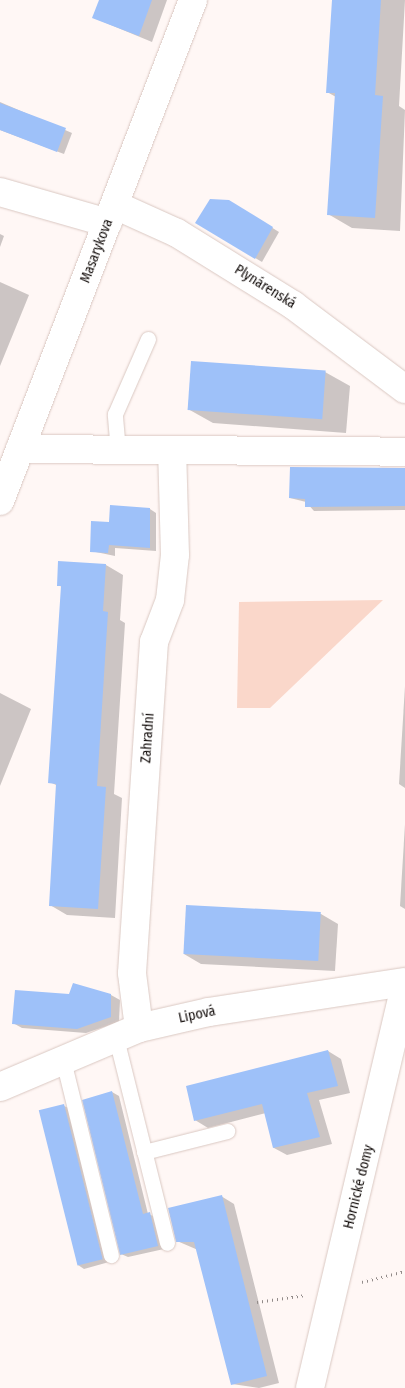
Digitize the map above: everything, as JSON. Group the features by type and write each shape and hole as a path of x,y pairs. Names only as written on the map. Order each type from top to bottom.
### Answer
{"street":[{"name":"Masarykova","path":"0,501 193,0"},
{"name":"Plynárenská","path":"0,192 112,214 177,233 294,305 404,388"},
{"name":"Plynárenská","path":"404,388 405,360"},
{"path":"20,449 405,452"},
{"name":"Zahradní","path":"128,1033 154,642 170,600 175,555 172,450"},
{"name":"Lipová","path":"0,1087 128,1033 209,1012 405,983"},
{"name":"Hornické domy","path":"310,1388 405,983"}],"lane":[{"path":"118,451 115,414 148,339"},
{"path":"128,1033 144,1152 167,1243"},
{"path":"63,1060 111,1255"},
{"path":"144,1152 227,1131"}],"shaded area":[{"path":"383,600 270,708 237,708 239,602"}],"building":[{"path":"99,0 152,0 139,36 92,18"},
{"path":"332,0 381,0 375,95 383,96 375,218 327,215 335,93 326,93"},
{"path":"0,103 66,128 57,152 0,130"},
{"path":"210,199 229,200 273,227 255,259 195,223"},
{"path":"191,361 326,370 322,419 188,410"},
{"path":"290,467 405,468 405,506 305,507 305,499 289,498"},
{"path":"110,505 150,508 150,548 109,545 108,553 90,552 91,521 109,522"},
{"path":"58,561 106,564 103,611 108,612 97,786 106,787 98,909 49,906 56,784 48,783 61,586 57,586"},
{"path":"186,905 321,912 318,961 183,954"},
{"path":"73,983 111,994 111,1017 77,1029 12,1024 15,990 69,994"},
{"path":"328,1050 338,1086 307,1093 320,1137 273,1148 262,1104 194,1121 186,1086"},
{"path":"112,1091 143,1214 150,1212 158,1246 120,1255 82,1100"},
{"path":"64,1104 103,1259 77,1266 39,1110"},
{"path":"222,1195 267,1376 231,1385 194,1242 176,1242 168,1208"}]}
